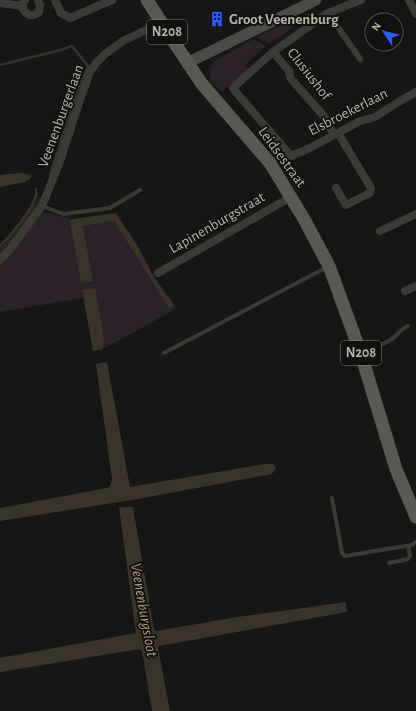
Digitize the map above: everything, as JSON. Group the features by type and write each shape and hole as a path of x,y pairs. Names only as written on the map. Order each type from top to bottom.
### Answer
{"main road":[{"name":"Leidsestraat","path":"147,0 187,63 208,92 270,163 330,266 360,351 396,469 416,517"},
{"path":"187,63 316,0"}],"street":[{"path":"0,3 24,3 23,9 27,14 33,15 39,12 40,5 38,0"},
{"path":"55,0 61,13 70,18 112,0"},
{"name":"Clusiushof","path":"292,156 233,88 273,52 328,13 360,0"},
{"path":"409,0 416,14"},
{"path":"328,13 360,59"},
{"name":"Veenenburgerlaan","path":"0,260 11,248 42,206 59,164 90,72 96,63 105,54 123,41 161,22"},
{"name":"Clusiushof","path":"273,52 289,71 292,79 323,115 371,188 370,193 346,205 336,188"},
{"name":"Elsbroekerlaan","path":"292,156 360,121 375,117 416,92"},
{"name":"Lapinenburgstraat","path":"158,273 291,197"},
{"path":"380,231 416,214"},
{"path":"405,291 416,286"}],"lane":[{"path":"42,206 63,214 110,208 140,190"},
{"path":"164,353 330,266"},
{"path":"360,351 378,346 393,339 399,331 408,326"},
{"path":"332,498 343,555 345,556 408,546 416,542"},
{"path":"388,563 408,559 410,556 408,546"}],"shaded area":[{"path":"308,13 310,15 269,44 256,37"},
{"path":"253,39 266,46 245,65 248,69 223,91 218,89 211,80 211,66 216,60"},
{"path":"39,197 42,200 0,256 0,248 19,226"},
{"path":"40,213 49,213 72,219 70,222 81,283 93,281 83,226 114,221 169,307 174,305 176,309 103,349 104,338 94,288 82,290 83,298 0,312 0,263"}],"water":[{"path":"20,173 31,175 31,178 25,182 0,187 0,175"},
{"path":"116,213 137,245 154,277 174,305 169,308 114,221 83,226 93,281 81,283 70,222 72,219"},
{"path":"95,288 104,338 103,349 93,351 82,290"},
{"path":"107,362 130,487 265,464 275,465 275,469 272,474 132,500 0,521 0,508 107,488 110,486 112,479 96,364"},
{"name":"Veenenburgsloot","path":"119,507 133,507 154,630 156,631 237,617 346,602 347,612 159,646 170,711 152,711 142,651 140,649 0,672 0,658 136,633"}],"waterway":[{"path":"0,65 72,46 88,66 78,89 50,175"},
{"path":"0,246 17,227 29,210 36,195 36,189"}],"place":[{"name":"Groot Veenenburg","path":"217,19"}]}
